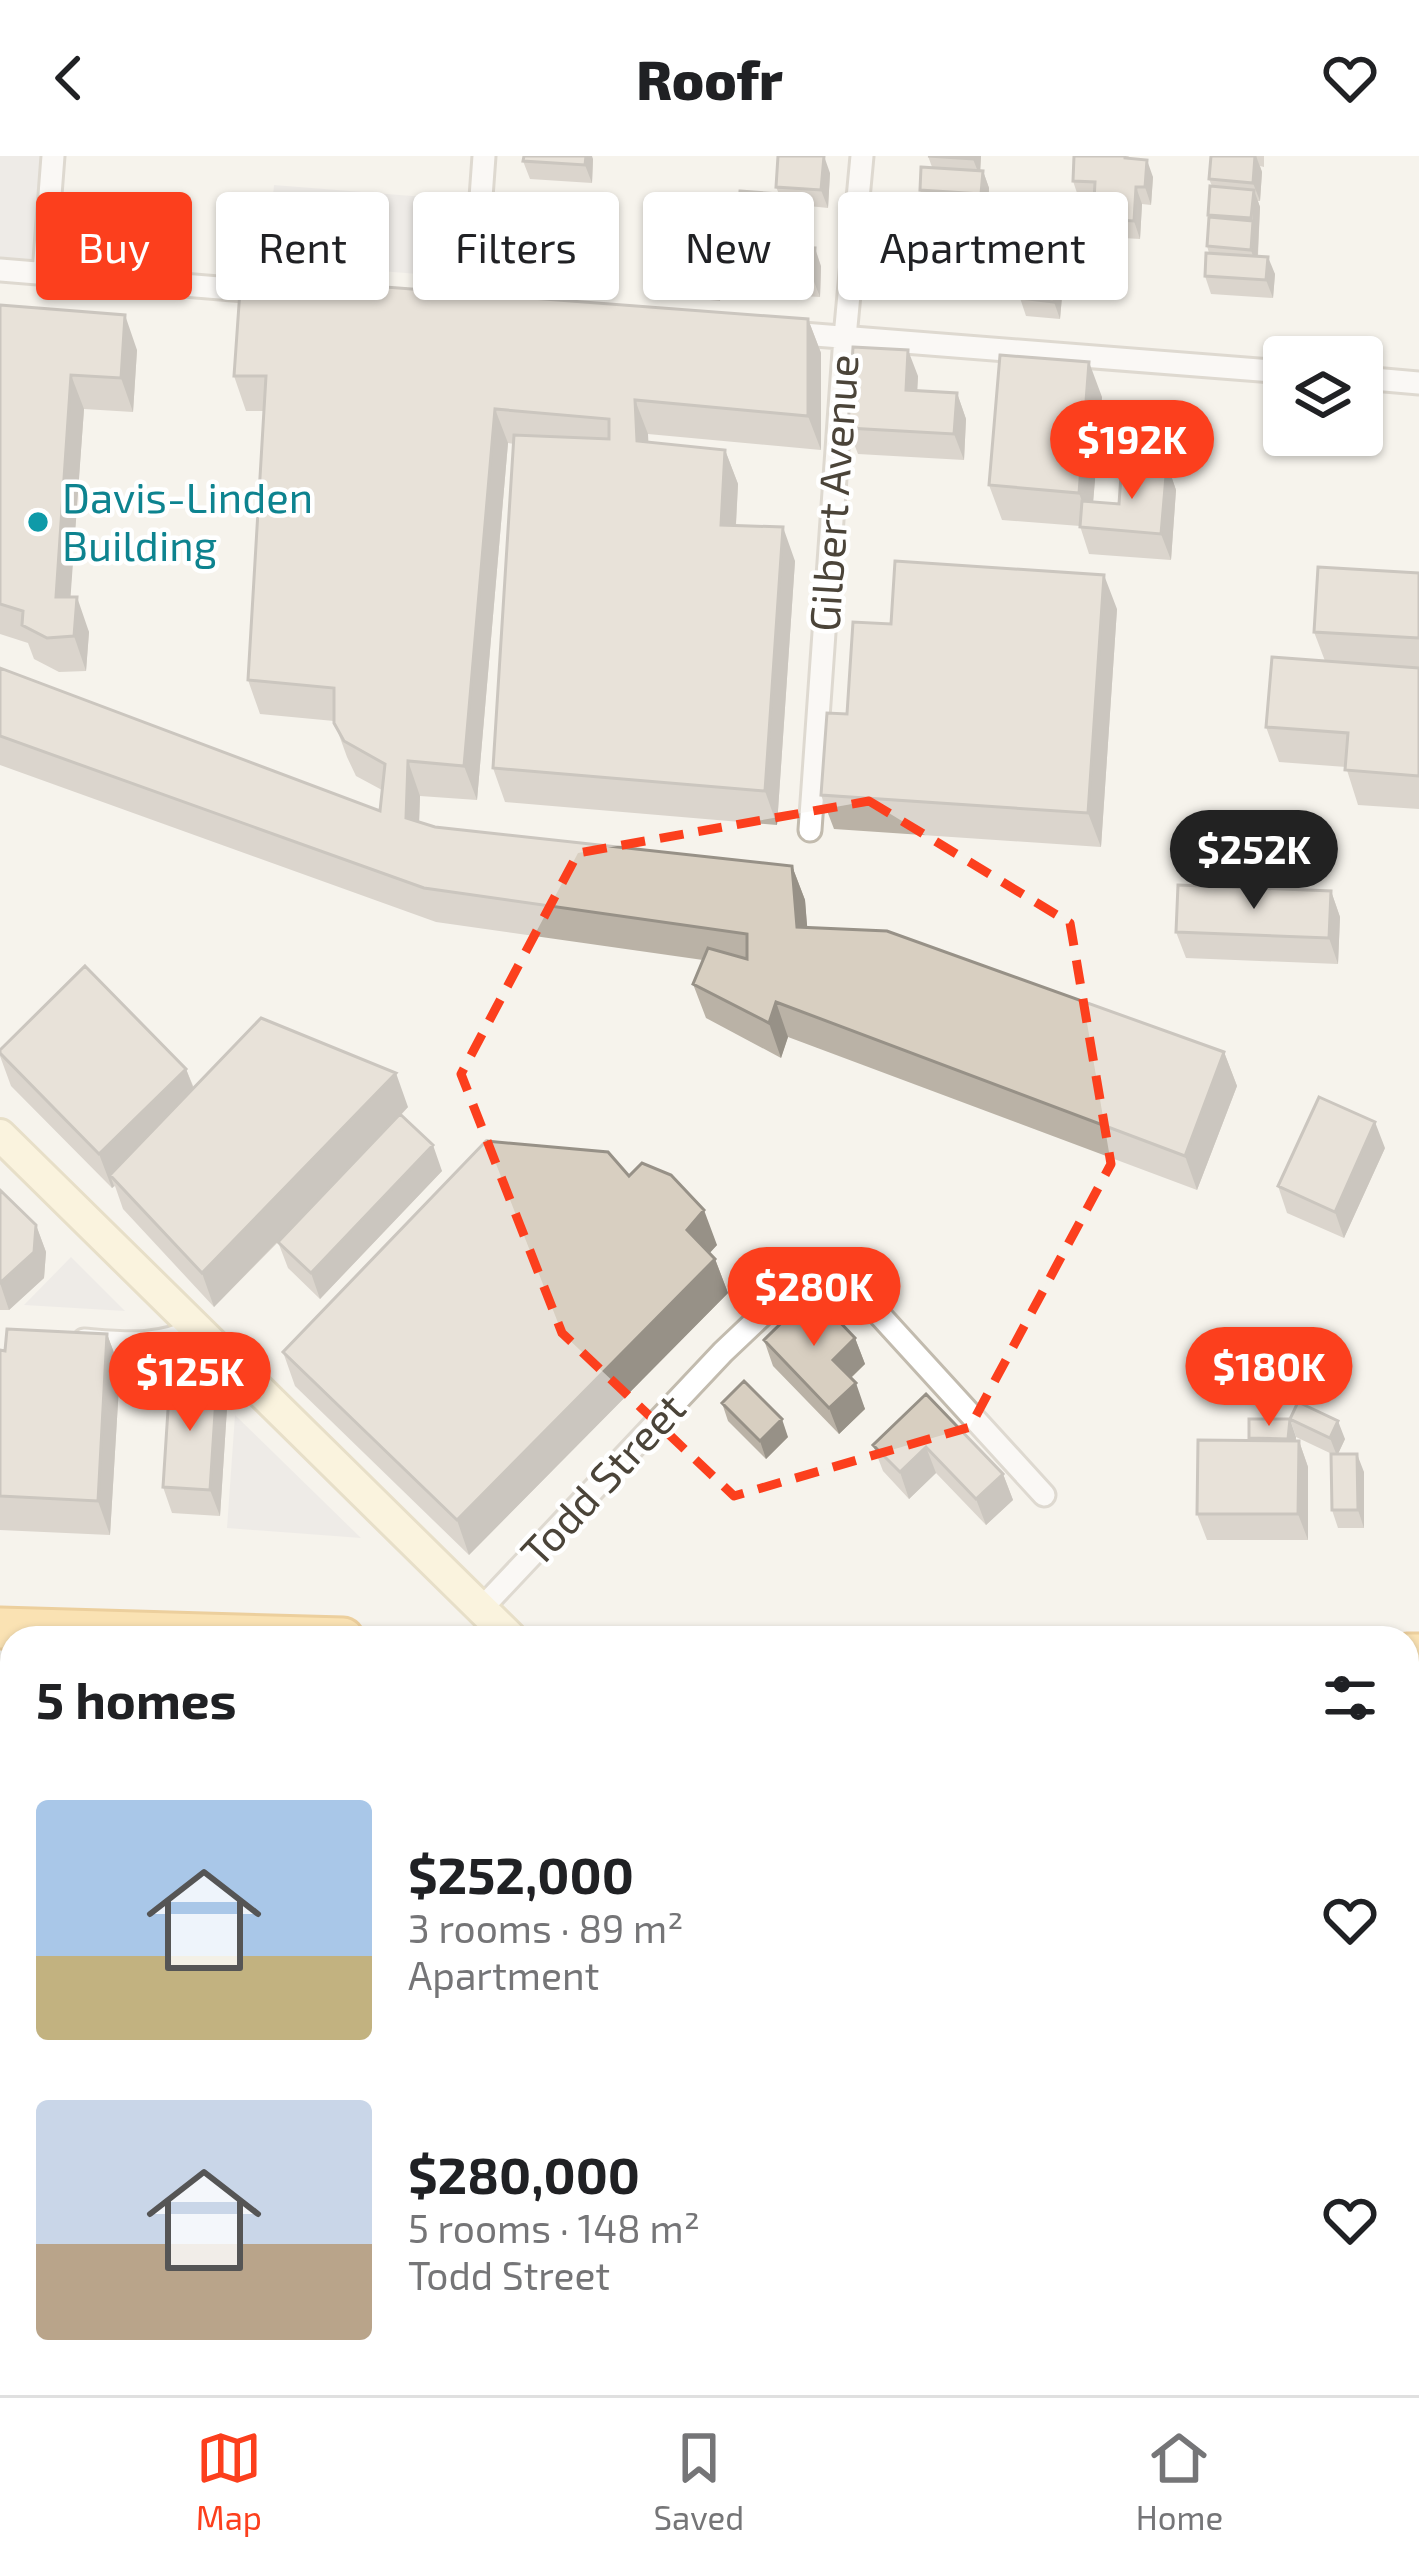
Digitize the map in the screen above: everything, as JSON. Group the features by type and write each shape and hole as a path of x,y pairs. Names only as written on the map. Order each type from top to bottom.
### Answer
{"highway":[{"path":"0,1613 132,1626"}],"main road":[{"path":"0,1136 499,1626"}],"street":[{"path":"50,192 53,156"},
{"path":"484,156 461,307 496,310"},
{"name":"Gilbert Avenue","path":"809,830 844,337 862,156"},
{"path":"0,270 36,272"},
{"path":"776,332 1263,370"},
{"path":"1383,380 1419,383"},
{"name":"Todd Street","path":"481,1609 723,1352 799,1286 835,1289 877,1312 1044,1495"},
{"path":"69,1340 139,1344 195,1328"}],"highlighted area":[{"path":"869,801 1070,923 1111,1164 970,1427 734,1496 562,1333 461,1074 578,853"}],"shaded area":[{"path":"0,156 53,156 50,192 36,192 36,272 0,270"},
{"path":"274,185 362,192 273,192"},
{"path":"389,194 413,196 413,274 389,272"},
{"path":"71,1257 125,1311 24,1305"},
{"path":"235,1415 361,1538 227,1528"}],"building":[{"path":"524,156 586,156 585,165 523,161"},
{"path":"778,156 824,156 821,190 776,187"},
{"path":"1074,156 1147,160 1145,187 1136,187 1134,221 1128,221 1128,192 1094,192 1095,182 1073,181"},
{"path":"1211,156 1255,156 1253,183 1209,179"},
{"path":"921,167 983,171 981,192 920,190"},
{"path":"1210,186 1254,190 1251,218 1208,215"},
{"path":"1209,217 1253,221 1251,250 1207,246"},
{"path":"1206,253 1268,257 1266,280 1205,276"},
{"path":"389,287 413,289 413,300 557,300 808,319 808,416 635,400 637,441 725,450 721,525 783,527 765,791 493,768 514,435 609,439 609,419 495,409 464,766 408,761 406,818 435,827 792,866 797,927 887,931 1224,1052 1185,1156 776,1002 769,1023 693,984 708,948 747,959 747,934 424,888 0,736 0,668 380,811 385,764 344,741 334,723 334,688 248,680 266,376 234,376 239,300 389,300"},
{"name":"Davis-Linden Building","path":"0,305 125,315 121,378 71,375 56,597 77,597 74,636 47,638 22,625 23,611 0,604"},
{"path":"853,347 908,350 906,390 957,393 954,434 848,428"},
{"path":"1000,355 1089,362 1079,493 989,485"},
{"path":"1122,461 1167,464 1161,534 1080,527 1082,501 1119,504"},
{"path":"895,561 1104,575 1088,813 821,795 827,713 847,714 853,622 891,624"},
{"path":"1318,567 1419,573 1419,638 1314,632"},
{"path":"1272,657 1419,668 1419,776 1345,770 1348,733 1266,727"},
{"path":"1178,885 1331,891 1329,938 1176,932"},
{"path":"85,966 186,1069 99,1154 0,1053"},
{"path":"261,1018 396,1073 202,1273 110,1175"},
{"path":"1319,1097 1375,1122 1335,1212 1278,1186"},
{"path":"400,1114 433,1145 311,1273 278,1242"},
{"path":"486,1141 608,1152 629,1176 642,1163 671,1175 704,1210 687,1230 715,1259 457,1520 283,1352"},
{"path":"0,1190 36,1225 34,1252 0,1283"},
{"path":"812,1293 855,1338 833,1360 856,1383 829,1408 764,1340"},
{"path":"7,1329 107,1334 98,1501 0,1496 0,1350 5,1351"},
{"path":"170,1379 217,1382 210,1490 163,1487"},
{"path":"744,1381 782,1419 760,1441 722,1403"},
{"path":"926,1394 1003,1474 976,1499 926,1447 900,1472 873,1445"},
{"path":"1298,1402 1338,1421 1330,1438 1290,1419"},
{"path":"1249,1419 1290,1419 1288,1439 1249,1438"},
{"path":"1198,1440 1299,1441 1298,1514 1197,1514"},
{"path":"1331,1454 1357,1454 1358,1510 1332,1510"}],"place":[{"name":"Davis-Linden Building","path":"38,522"}]}
